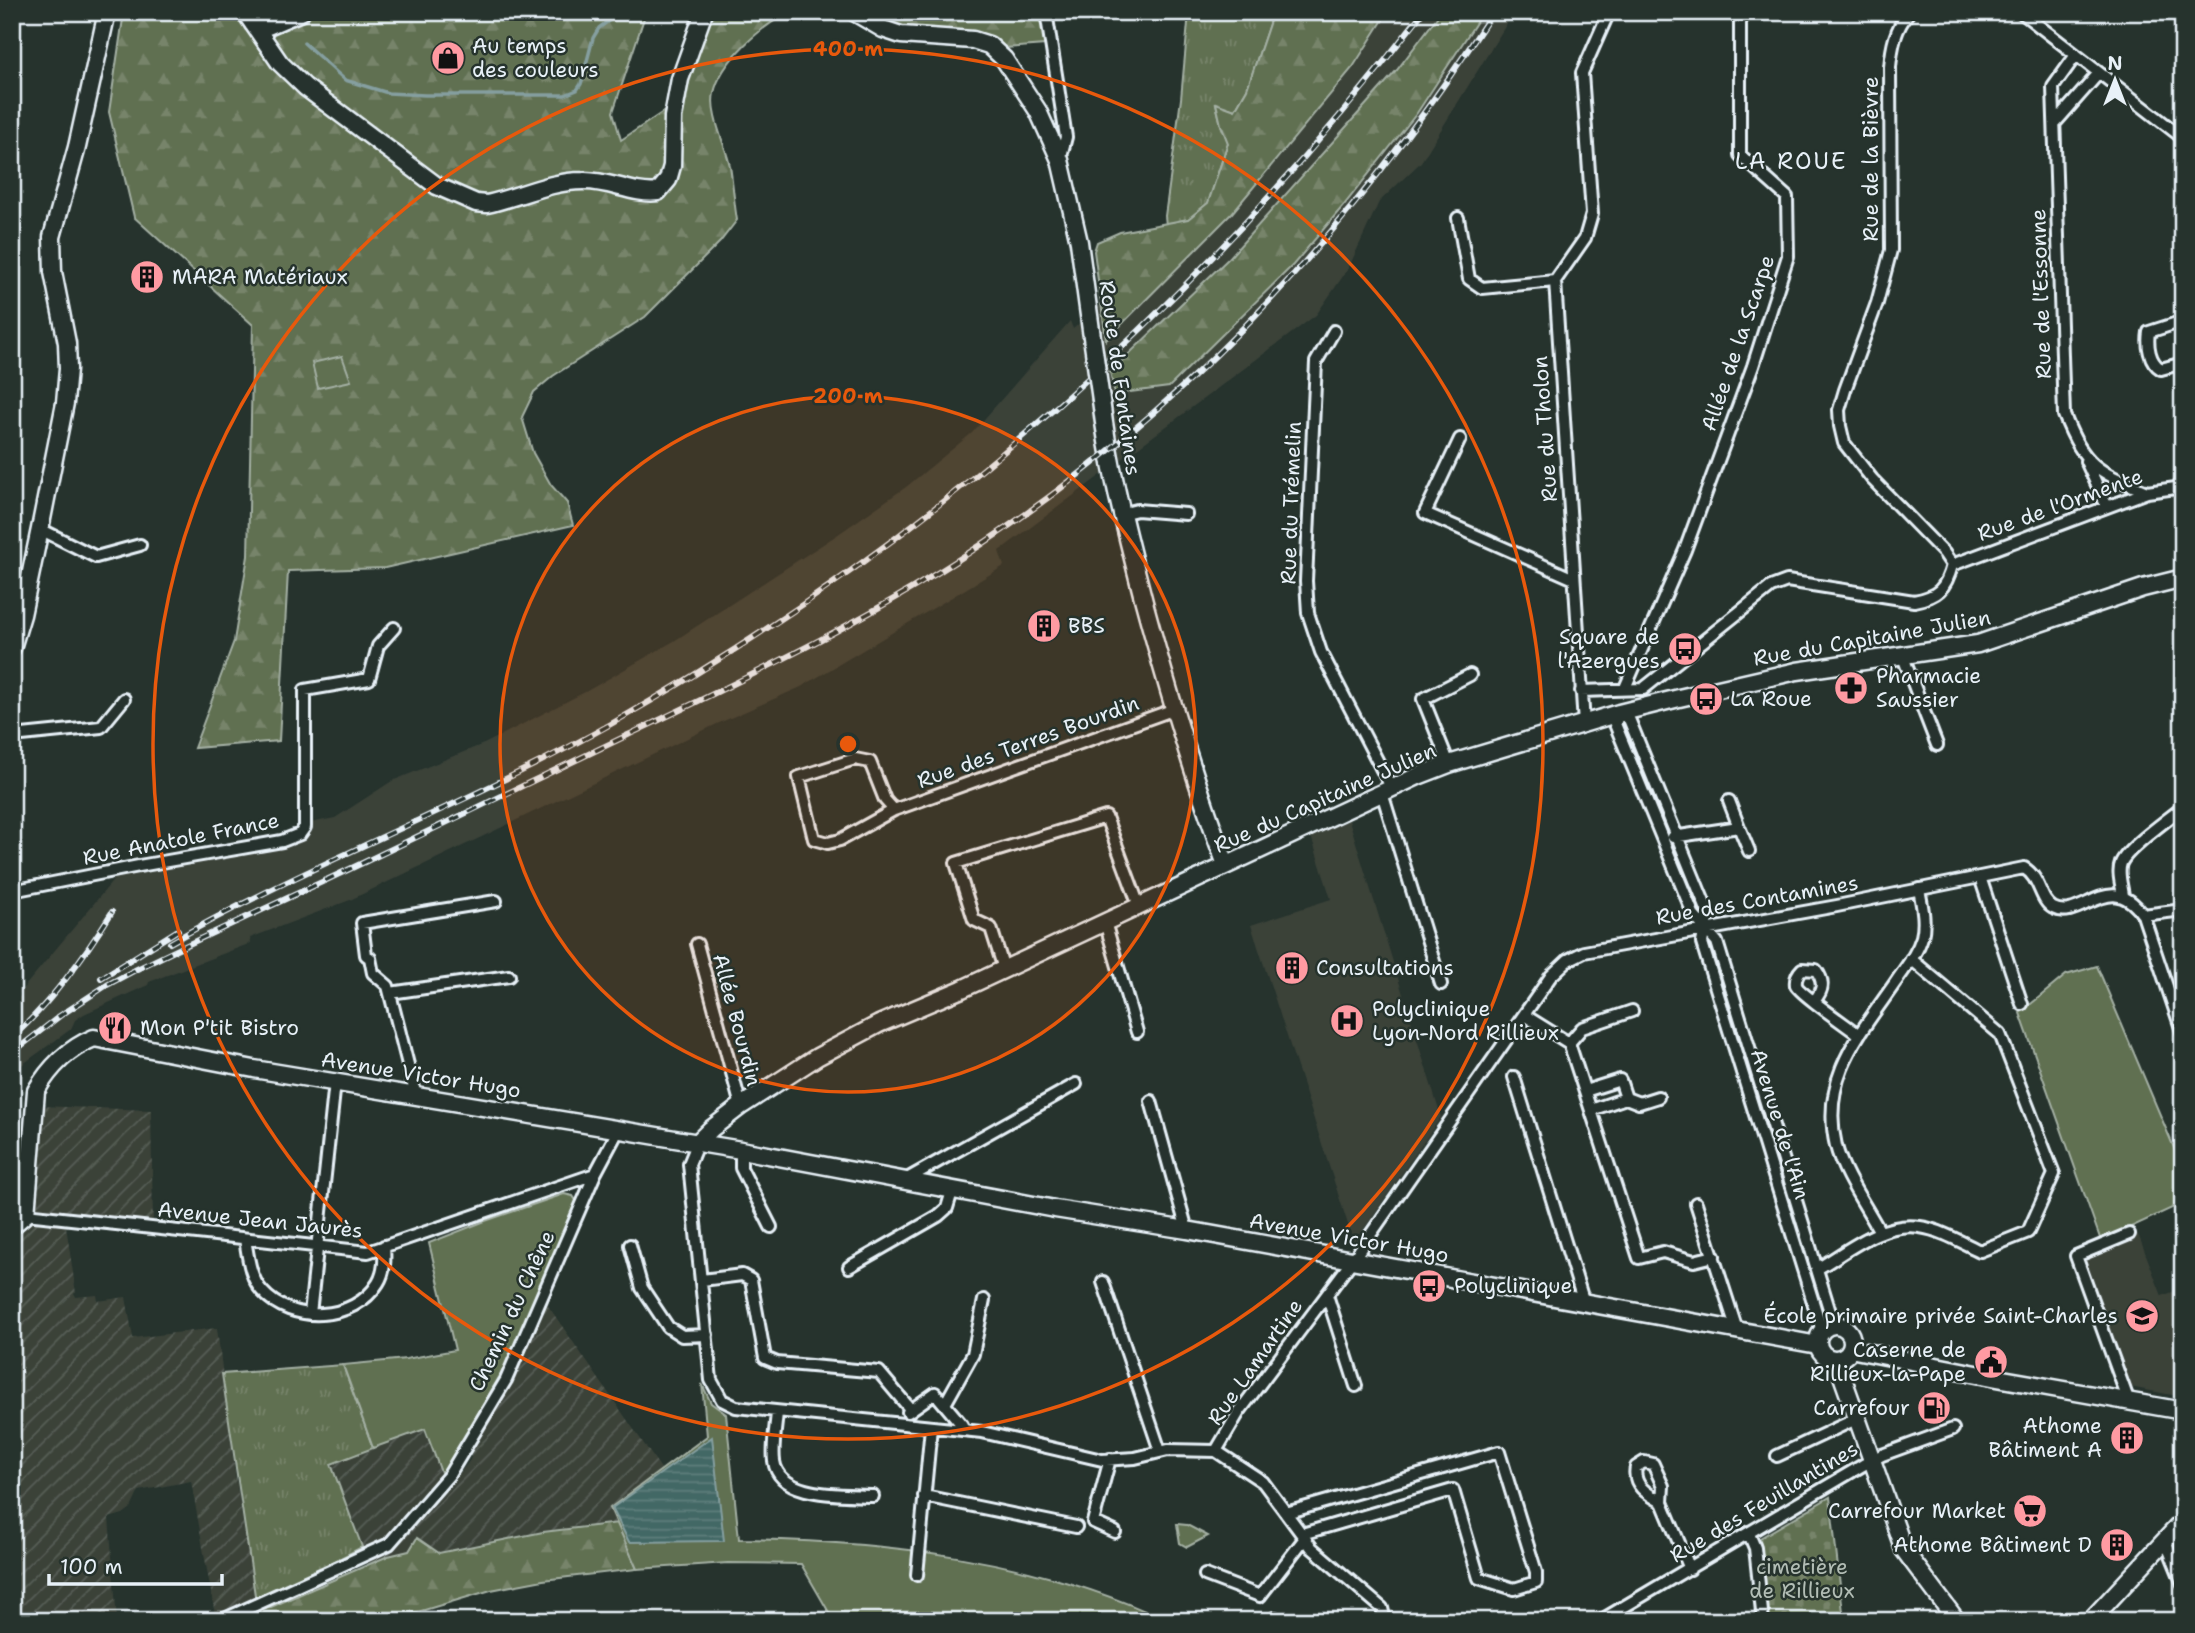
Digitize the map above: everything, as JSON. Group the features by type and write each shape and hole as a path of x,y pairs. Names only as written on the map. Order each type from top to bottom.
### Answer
{"street":[{"path":"12,648 22,615 65,403 67,343 53,272 52,237 77,147 107,12"},
{"path":"249,18 268,26 301,12"},
{"path":"249,18 281,63 305,87 438,186 477,203 487,204 550,186 581,181 608,182 645,193 658,192 668,180 672,166 673,117 680,79 704,12"},
{"name":"Route de Fontaines","path":"854,12 876,26 901,35 973,40 989,45 1004,59 1047,129 1060,160 1079,242 1107,452 1121,513 1175,709 1226,865"},
{"path":"1046,12 1066,137 1060,160"},
{"path":"1458,218 1469,279 1482,288 1555,281 1585,239 1592,214 1582,74 1609,12"},
{"name":"Allée de la Scarpe","path":"1625,688 1685,550 1753,366 1788,256 1787,197 1740,155 1740,12"},
{"name":"Rue de la Bièvre","path":"1909,12 1897,29 1890,66 1891,250 1877,303 1839,410 1840,426 1844,443 1872,479 1944,553 1952,565"},
{"path":"2021,12 2183,138"},
{"name":"Rue de l'Essonne","path":"2076,55 2053,87 2064,415 2107,507"},
{"path":"2055,123 2099,73"},
{"name":"Rue du Tholon","path":"1555,281 1584,724"},
{"path":"2183,321 2149,332 2147,343 2156,366 2161,369 2183,363"},
{"name":"Rue du Trémelin","path":"1334,331 1317,362 1306,581 1308,613 1321,652 1387,791 1441,984"},
{"path":"1460,439 1424,513 1574,579"},
{"path":"2085,459 2112,477 2147,492"},
{"name":"Rue de l'Ormente","path":"1952,565 2147,492 2183,487"},
{"path":"1121,513 1137,510 1186,514"},
{"path":"40,529 96,557 140,545"},
{"path":"1581,691 1643,689 1771,587 1787,581 1914,601 1931,598 1942,589 1949,578 1952,565"},
{"name":"Rue du Capitaine Julien","path":"698,1142 710,1129 741,1106 817,1057 878,1024 1004,969 1449,764 1619,713 1797,671 1978,644 2143,588 2183,578"},
{"name":"Rue Anatole France","path":"12,891 282,841 300,834 304,827 305,690 369,680 378,646 394,628"},
{"path":"1903,657 1937,745"},
{"path":"1449,764 1423,699 1470,675"},
{"path":"1643,689 1653,705"},
{"path":"12,736 101,727 124,699"},
{"name":"Rue des Terres Bourdin","path":"894,810 885,800 870,762 855,759 799,777 814,839 828,843 840,840 894,810 1175,709"},
{"path":"1619,713 1629,719 1708,912 1705,928"},
{"name":"Avenue de l'Ain","path":"1619,713 1615,723 1694,916 1717,942 1817,1269 1824,1334"},
{"path":"1729,801 1749,851"},
{"path":"2183,807 2129,853 2121,862 2119,871 2123,896 2133,902 2143,915 2183,1034"},
{"path":"1004,969 991,929 974,920 956,863 1106,817 1139,906"},
{"path":"1664,839 1740,827"},
{"name":"Rue des Contamines","path":"1352,1261 1551,976 1568,960 1584,952 1837,906 2024,868 2037,880 2047,902 2053,908 2062,910 2113,895 2123,896"},
{"path":"1980,877 2021,1004"},
{"path":"1880,1232 1840,1159 1834,1132 1833,1102 1840,1069 1847,1053 1911,959 1921,938 1923,928 1919,889"},
{"path":"416,1096 388,986 373,973 370,958 366,955 362,923 496,901"},
{"path":"2143,915 2183,910"},
{"path":"1105,922 1137,1032"},
{"name":"Avenue de l'Ain","path":"1705,928 1702,943 1824,1334"},
{"name":"Allée Bourdin","path":"697,944 741,1106"},
{"path":"1817,1269 1892,1227 1921,1227 1945,1234 1980,1251 2028,1232 2054,1174 2000,1034 1911,959"},
{"path":"390,993 509,976"},
{"path":"1814,1001 1859,1035"},
{"path":"1569,1043 1582,1028 1632,1011"},
{"path":"1524,1015 1569,1043 1639,1258 1663,1251 1694,1261 1714,1256"},
{"name":"Avenue Victor Hugo","path":"26,1214 36,1091 46,1074 73,1049 94,1038 335,1083 698,1142 1055,1209 1186,1230 1737,1330 1824,1334"},
{"path":"1514,1077 1584,1303"},
{"path":"1585,1091 1620,1080 1626,1098"},
{"path":"310,1314 335,1083"},
{"path":"907,1180 1076,1084"},
{"path":"1591,1110 1626,1098 1639,1102 1658,1097"},
{"path":"1151,1101 1186,1230"},
{"path":"594,1174 619,1129"},
{"path":"698,1142 689,1164 710,1380 722,1400 736,1407 982,1432 1102,1460 1135,1458 1160,1451 1216,1451 1263,1482 1312,1548 1382,1608 1385,1621"},
{"path":"741,1150 741,1168 771,1227"},
{"name":"Avenue Jean Jaurès","path":"26,1214 368,1252 594,1174"},
{"name":"Chemin du Chêne","path":"220,1621 389,1544 449,1475 506,1380 594,1174"},
{"path":"849,1267 938,1216 947,1208 953,1188"},
{"path":"1696,1203 1737,1330"},
{"path":"12,1226 26,1214"},
{"path":"2129,1234 2076,1256 2129,1402"},
{"path":"245,1239 250,1268 262,1291 286,1308 325,1315 358,1302 369,1294 383,1272 384,1246"},
{"path":"631,1245 642,1288 668,1327 682,1336 707,1335"},
{"name":"Rue Lamartine","path":"1216,1451 1239,1412 1352,1261"},
{"path":"702,1279 742,1275 751,1280 765,1358 777,1363 879,1372 911,1410"},
{"path":"1103,1282 1160,1451"},
{"name":"Rue Lamartine","path":"1327,1295 1356,1386"},
{"path":"945,1404 973,1354 984,1300"},
{"path":"1836,1360 1846,1355 1850,1349 1852,1340 1847,1331 1824,1334 1822,1354 1836,1360 1904,1550 1957,1621"},
{"path":"1850,1349 2183,1411"},
{"path":"896,1423 935,1393 964,1430"},
{"path":"777,1412 774,1460 779,1475 789,1485 809,1491 873,1496"},
{"path":"1777,1456 1856,1419"},
{"path":"917,1574 931,1427"},
{"name":"Rue des Feuillantines","path":"1600,1621 1871,1460 1953,1429"},
{"path":"1286,1513 1499,1452 1536,1572 1536,1582 1514,1589 1479,1578 1447,1467"},
{"path":"1111,1459 1093,1522 1115,1532"},
{"path":"1205,1575 1260,1596 1303,1536 1453,1490"},
{"path":"924,1496 1076,1527"},
{"path":"1662,1502 1690,1569"},
{"path":"2099,1617 2183,1521"},
{"path":"1749,1534 1755,1548 1763,1621"},
{"path":"2165,1540 2183,1584"}],"shaded area":[{"path":"1365,12 1514,12 1421,162 1379,202 1348,269 1316,315 999,551 1004,566 801,687 719,723 350,900 250,938 251,943 149,982 148,985 84,1014 75,1020 71,1029 12,1072 12,1002 22,995 20,992 116,877 292,844 308,835 310,823 335,818 392,781 486,743 587,691 674,641 906,487 972,433 1070,321 1073,329 1206,212"},
{"name":"Polyclinique Lyon-Nord Rillieux","path":"1349,820 1441,1117 1354,1243 1251,925 1331,899 1311,836"},
{"path":"39,1106 151,1110 151,1236 66,1226 74,1293 76,1297 97,1295 98,1301 126,1297 133,1338 217,1328 235,1473 256,1602 216,1620 191,1481 139,1491 131,1508 123,1514 109,1518 117,1621 12,1621 12,1117 24,1130 37,1131"},
{"name":"École primaire privée Saint-Charles","path":"2138,1234 2162,1296 2183,1288 2183,1397 2130,1387 2081,1260"},
{"path":"544,1300 662,1470 610,1508 618,1523 543,1532 439,1553 409,1551 369,1564 331,1463 425,1429 449,1487 470,1460 473,1447 507,1389"}],"green space":[{"path":"124,12 646,12 613,112 621,140 666,110 671,77 697,12 790,12 755,35 733,57 714,93 714,110 730,166 737,220 720,242 645,317 553,376 534,392 522,417 533,453 551,485 567,503 573,525 385,568 288,571 279,741 194,748 234,641 248,556 253,325 134,217 109,112"},
{"path":"844,12 1046,12 1045,45 1005,48 961,37 878,25"},
{"path":"1189,12 1273,12 1247,89 1235,110 1216,104 1228,142 1208,203 1189,219 1166,225 1165,216 1181,99"},
{"path":"1273,12 1388,12 1353,67 1232,213 1106,340 1094,251 1097,242 1120,232 1188,219 1208,203 1228,143 1216,103 1235,110 1247,89"},
{"path":"1441,12 1483,12 1417,113 1293,265 1169,387 1115,394 1110,372 1229,258 1397,70"},
{"path":"342,356 351,381 318,388 312,363"},
{"path":"2097,966 2183,1169 2183,1222 2176,1206 2101,1241 2020,1013 2066,975"},
{"path":"564,1194 573,1196 577,1202 573,1213 508,1362 442,1475 425,1429 373,1448 343,1365 406,1359 455,1350 429,1243"},
{"path":"343,1365 373,1448 331,1464 362,1547 256,1602 222,1374"},
{"path":"702,1384 711,1403 726,1414 739,1539 848,1544 958,1557 1065,1582 1117,1599 1167,1621 834,1621 801,1564 728,1563 637,1569 610,1508 707,1436"},
{"name":"cimetière de Rillieux","path":"1830,1497 1844,1621 1769,1621 1760,1538"},
{"path":"618,1523 637,1569 543,1580 491,1590 388,1621 239,1621 388,1556 409,1551 417,1538 439,1553 543,1532"},
{"path":"1177,1524 1187,1525 1208,1536 1187,1547 1180,1543"}],"water":[{"path":"712,1437 724,1541 629,1542 612,1508"}],"waterway":[{"path":"304,43 345,80 388,93 565,95 577,90 581,84 593,38 599,28 620,12"}],"railway":[{"path":"170,943 279,886 501,781 611,724 729,653 842,577 950,496 1053,410 1152,318 1246,222 1336,119 1423,12"},
{"path":"58,1017 137,969 407,842 771,665 864,616 1000,532 1074,478 1144,421 1210,361 1273,297 1332,231 1388,161 1493,12"},
{"path":"12,1038 66,978 112,912"},
{"path":"101,978 178,930"},
{"path":"12,1053 65,1012"}],"place":[{"name":"Au temps des couleurs","path":"448,58"},
{"name":"MARA Matériaux","path":"147,277"},
{"name":"BBS","path":"1044,626"},
{"name":"Square de l'Azergues","path":"1685,649"},
{"name":"Pharmacie Saussier","path":"1851,688"},
{"name":"La Roue","path":"1706,699"},
{"name":"Consultations","path":"1292,968"},
{"name":"Polyclinique Lyon-Nord Rillieux","path":"1347,1021"},
{"name":"Mon P'tit Bistro","path":"115,1028"},
{"name":"Polyclinique","path":"1429,1286"},
{"name":"École primaire privée Saint-Charles","path":"2142,1316"},
{"name":"Caserne de Rillieux-la-Pape","path":"1991,1362"},
{"name":"Carrefour","path":"1934,1408"},
{"name":"Athome Bâtiment A","path":"2127,1438"},
{"name":"Carrefour Market","path":"2030,1511"},
{"name":"Athome Bâtiment D","path":"2117,1545"}],"district":[{"name":"LA ROUE","path":"1791,161"}]}
